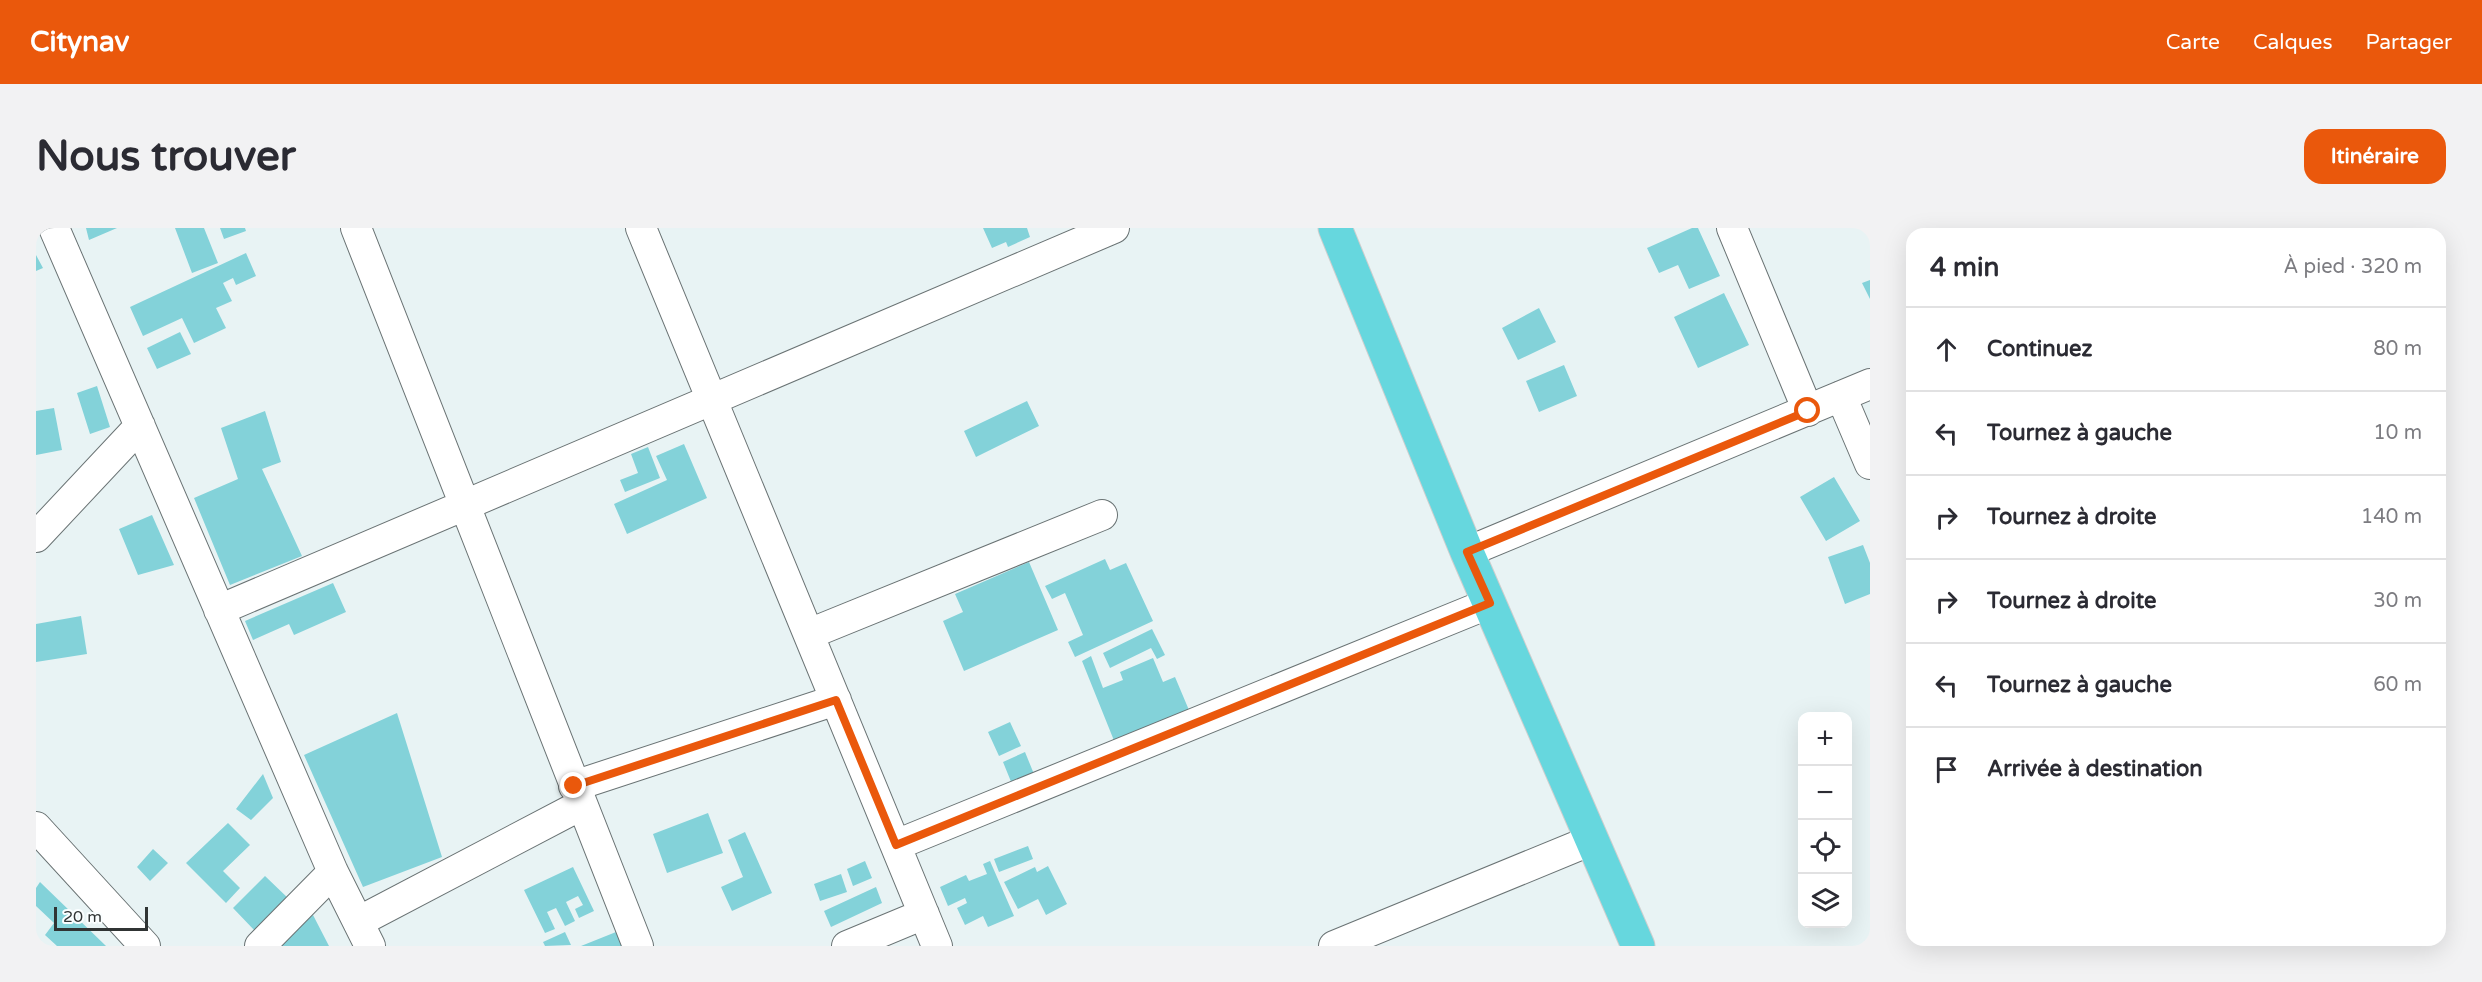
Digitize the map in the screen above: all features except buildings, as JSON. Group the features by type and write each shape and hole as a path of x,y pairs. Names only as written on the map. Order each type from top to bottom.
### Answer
{"main road":[{"path":"1335,228 1467,552 1638,946"}],"street":[{"path":"54,228 333,872 364,934 578,796 836,700"},
{"path":"356,228 639,946"},
{"path":"642,228 937,946"},
{"path":"219,610 1114,228"},
{"path":"1732,228 1808,411"},
{"path":"1467,552 1870,384"},
{"path":"1841,396 1870,464"},
{"path":"36,537 140,426"},
{"path":"808,634 1102,514"},
{"path":"896,845 1490,603"},
{"path":"36,827 145,946"},
{"path":"1334,946 1592,840"},
{"path":"260,946 333,872"},
{"path":"847,946 924,914"}],"route":[{"path":"574,786 836,700 896,845 1490,603 1467,552 1808,411"}]}
